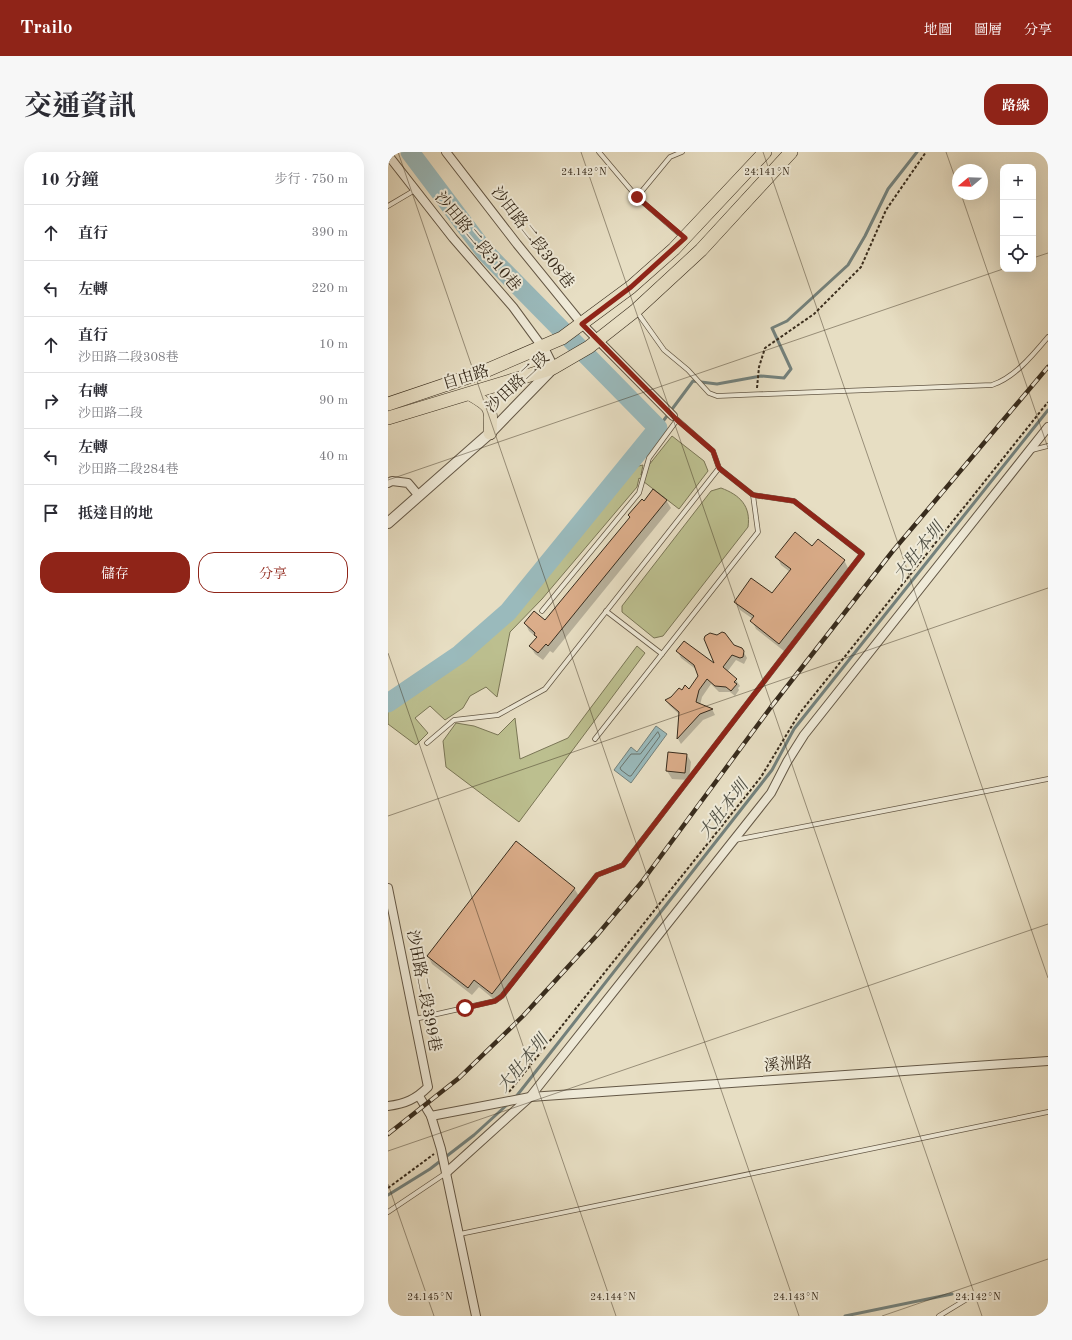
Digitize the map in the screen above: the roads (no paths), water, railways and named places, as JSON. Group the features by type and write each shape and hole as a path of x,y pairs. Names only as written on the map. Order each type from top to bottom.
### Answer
{"main road":[{"name":"沙田路二段","path":"542,348 572,331 631,287 685,238 765,152"},
{"name":"沙田路二段","path":"553,368 571,359 594,344 636,310 701,250 791,152"},
{"name":"自由路","path":"389,402 483,372 542,348"},
{"name":"自由路","path":"388,418 553,368"},
{"path":"470,394 487,404 491,412 490,433"}],"street":[{"name":"沙田路二段308巷","path":"446,152 517,244 572,331 594,344 675,418"},
{"name":"沙田路二段310巷","path":"388,155 453,238 513,308 542,348"},
{"path":"542,348 553,368"},
{"name":"沙田路二段","path":"388,523 490,433 553,368"},
{"path":"447,1172 530,1097 771,793 787,762 804,735 1048,427"},
{"path":"388,483 392,481 408,483 418,496"},
{"name":"沙田路二段399巷","path":"388,888 428,1087 419,1096"},
{"name":"溪洲路","path":"432,1116 530,1097 1048,1062"},
{"path":"388,1106 403,1104 419,1096 432,1116 447,1172 476,1316"}],"lane":[{"path":"599,152 637,197 685,238"},
{"path":"637,197 670,157 682,152"},
{"path":"388,206 416,190"},
{"path":"636,310 664,350 688,370 709,393 717,396 992,385 1002,381 1031,357 1048,337"},
{"path":"415,1019 495,1001 502,996 597,875 623,865 862,554 794,501 753,495 719,468 713,451 675,418 649,458 639,493 542,611"},
{"path":"1030,450 1048,446"},
{"path":"427,743 454,720 498,715 545,688 719,468"},
{"path":"595,739 758,532 753,495"},
{"path":"606,611 662,654"},
{"path":"733,841 1048,779"},
{"path":"460,1234 1048,1112"},
{"path":"388,1212 447,1172"},
{"path":"939,1316 972,1296"}],"water":[{"path":"656,726 667,734 631,783 614,770 631,747 637,752"}],"waterway":[{"path":"388,703 460,654 508,612 658,428 485,252 410,152"},
{"path":"658,428 693,381 717,384 761,376 784,378 791,369 772,328 787,321 848,265 865,236 888,189 917,152"},
{"name":"大肚本圳","path":"515,1098 772,770 794,729 1048,410"},
{"name":"大肚本圳","path":"388,1195 430,1169 474,1135 509,1103"},
{"path":"845,1316 952,1294"}],"railway":[{"path":"388,1134 459,1078 523,1016 598,934 641,883 771,707 892,552 1048,367"}]}
